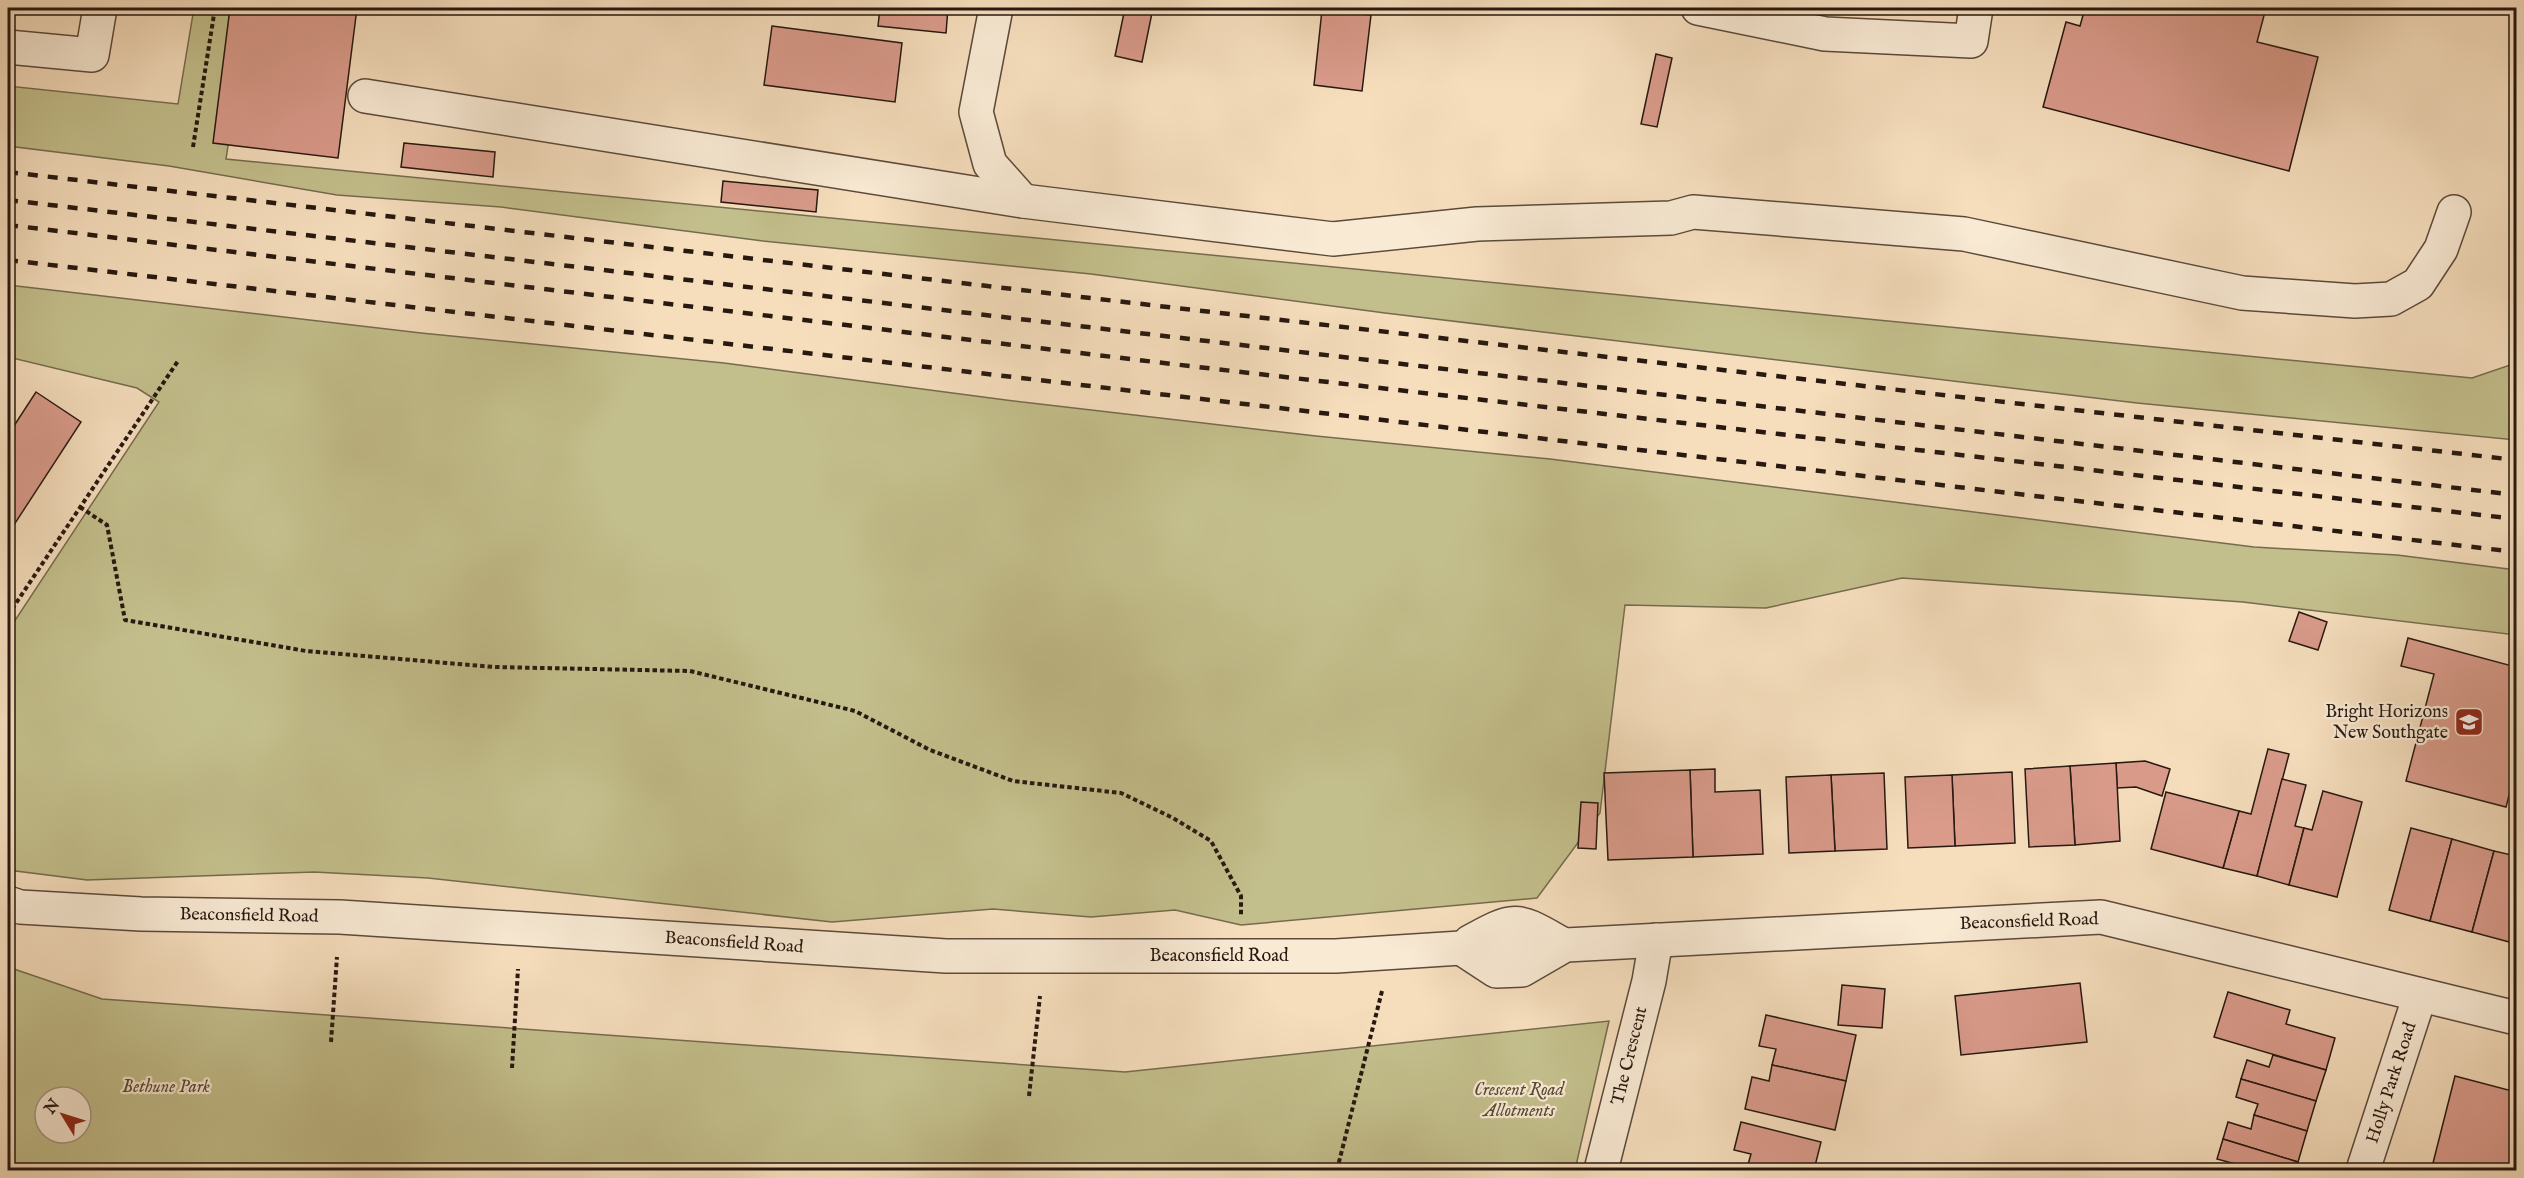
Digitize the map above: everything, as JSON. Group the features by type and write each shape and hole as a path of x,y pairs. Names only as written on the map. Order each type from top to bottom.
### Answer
{"street":[{"path":"8,47 92,55 100,8"},
{"path":"996,8 976,112 990,164 1023,201"},
{"path":"1698,8 1826,34 1971,41 1976,8"},
{"path":"365,96 1023,201 1333,239 1477,224 1671,218 1693,212 1964,234 2242,293 2355,301 2391,299 2418,284 2440,249 2454,212"},
{"name":"Beaconsfield Road","path":"8,903 20,907 141,914 340,917 946,956 1335,956 1461,948 1501,924 1524,923 1566,945"},
{"name":"Beaconsfield Road","path":"1461,948 1496,971 1509,971 1522,970 1566,945 2101,917 2517,1018"},
{"name":"The Crescent","path":"1601,1170 1649,981 1656,940"},
{"name":"Holly Park Road","path":"2363,1170 2420,995"}],"path":[{"path":"193,147 215,8"},
{"path":"8,615 178,361"},
{"path":"80,507 107,525 125,620 306,651 494,667 690,671 855,711 930,750 1013,781 1121,793 1173,818 1211,841 1241,896 1241,956"},
{"path":"331,1042 340,917"},
{"path":"512,1068 521,929"},
{"path":"1337,1170 1381,997 1389,952"},
{"path":"1029,1096 1044,956"}],"green space":[{"path":"194,8 249,8 226,159 2472,378 2516,363 2516,440 2137,403 1385,313 1091,274 763,241 501,207 337,195 169,166 8,146 8,86 178,104"},
{"path":"8,285 421,333 724,363 1006,400 1316,436 1550,459 2254,547 2397,555 2516,570 2516,635 2243,602 1902,578 1766,608 1625,605 1600,813 1537,898 1241,925 1175,910 1091,917 993,909 832,922 428,878 314,872 87,880 8,870 8,631 159,402 137,388 8,357"},
{"name":"Bethune Park","path":"8,967 102,999 1125,1072 1609,1021 1575,1170 8,1170"}],"building":[{"path":"144,8 190,8 189,12"},
{"path":"230,8 357,8 338,158 213,143"},
{"path":"880,8 948,8 946,33 878,26"},
{"path":"1125,8 1153,8 1142,62 1115,56"},
{"path":"2085,8 2266,8 2257,42 2318,57 2289,171 2043,107 2066,22 2080,26"},
{"path":"1322,10 1371,15 1362,91 1314,85"},
{"path":"772,26 902,43 895,102 764,85"},
{"path":"1656,54 1672,58 1657,127 1641,124"},
{"path":"404,143 495,152 493,177 401,167"},
{"path":"723,181 818,190 816,212 721,202"},
{"path":"36,392 81,422 8,534 8,435"},
{"path":"2299,612 2327,622 2318,650 2289,641"},
{"name":"Bright Horizons New Southgate","path":"2408,638 2516,667 2516,769 2506,807 2406,781 2434,674 2401,666"},
{"path":"2268,749 2289,754 2257,876 2223,868 2239,811 2251,814"},
{"path":"2145,761 2170,769 2162,796 2136,787 2117,788 2116,763"},
{"path":"2116,763 2120,841 2075,845 2070,766"},
{"path":"2070,766 2075,845 2029,847 2025,769"},
{"path":"1715,769 1715,792 1760,790 1763,854 1693,857 1690,770"},
{"path":"1690,770 1693,857 1608,860 1604,773"},
{"path":"2012,772 2015,843 1955,846 1952,775"},
{"path":"1884,773 1887,849 1835,851 1831,775"},
{"path":"1831,775 1835,851 1789,853 1786,777"},
{"path":"1952,775 1955,846 1908,848 1905,777"},
{"path":"2282,779 2306,785 2295,826 2304,828 2289,885 2257,876"},
{"path":"2323,791 2362,802 2337,897 2289,885 2304,828 2312,830"},
{"path":"2166,792 2239,811 2223,868 2151,849"},
{"path":"1581,802 1598,803 1596,849 1578,848"},
{"path":"2411,828 2452,839 2430,921 2389,910"},
{"path":"2452,839 2494,851 2472,932 2430,921"},
{"path":"2494,851 2516,856 2516,932 2513,943 2472,932"},
{"path":"2080,983 2087,1042 1961,1055 1955,996"},
{"path":"1842,985 1885,989 1882,1028 1838,1025"},
{"path":"2228,992 2290,1010 2286,1024 2335,1038 2326,1070 2214,1037"},
{"path":"1766,1015 1856,1035 1846,1081 1772,1065 1776,1049 1759,1046"},
{"path":"2273,1055 2326,1070 2316,1101 2241,1079 2247,1060 2269,1067"},
{"path":"1772,1065 1846,1081 1835,1130 1745,1109 1752,1077 1769,1081"},
{"path":"2455,1076 2516,1092 2516,1170 2462,1170 2433,1163"},
{"path":"2241,1079 2316,1101 2307,1131 2254,1115 2258,1104 2236,1097"},
{"path":"2254,1115 2307,1131 2298,1162 2223,1139 2228,1122 2251,1129"},
{"path":"1741,1122 1821,1142 1814,1170 1747,1168 1751,1154 1734,1150"},
{"path":"2223,1139 2298,1162 2295,1170 2238,1170 2239,1165 2217,1159"}],"railway":[{"path":"8,172 1176,308 2516,460"},
{"path":"8,200 2516,495"},
{"path":"8,225 1172,364 2516,519"},
{"path":"8,260 2516,552"}],"place":[{"name":"Bright Horizons New Southgate","path":"2469,722"}],"park label":[{"name":"Crescent Road Allotments","path":"1519,1100"}]}
